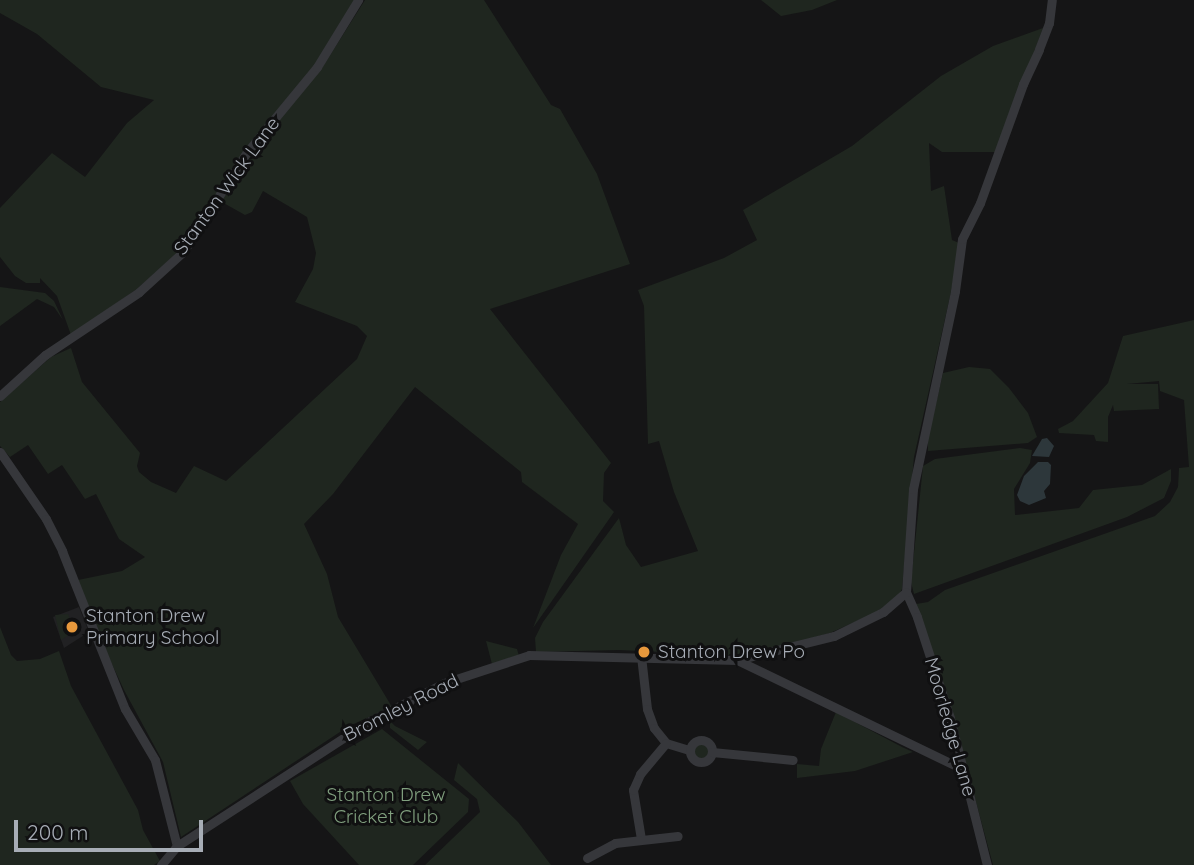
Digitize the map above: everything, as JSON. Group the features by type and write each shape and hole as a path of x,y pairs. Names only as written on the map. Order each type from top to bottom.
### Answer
{"street":[{"name":"Stanton Wick Lane","path":"2,389 45,355 139,292 183,252 247,152 317,67 358,0"},
{"path":"906,592 913,489 955,291 962,239 980,203 1023,84 1040,49 1049,23 1052,0"},
{"path":"0,452 44,517 62,551 125,709 155,761 177,846"},
{"name":"Bromley Road","path":"161,865 177,846 285,778 346,734 444,683 529,655 737,660 834,636 883,612 906,592"},
{"name":"Moorledge Lane","path":"906,592 911,597 937,676 987,865"},
{"path":"641,656 647,709 654,728 666,743 689,750 692,757 699,762 708,759 712,752 710,744 700,739 693,743 689,750"},
{"name":"Bromley Road","path":"737,660 962,769"},
{"path":"641,839 633,790 640,774 666,743"},
{"path":"712,752 793,760"},
{"path":"589,843 591,855 615,843 678,836"}],"shaded area":[{"path":"1047,438 1054,446 1049,457 1032,456 1042,439"},
{"path":"1038,462 1048,462 1051,465 1050,484 1044,491 1046,498 1029,505 1020,501 1017,495 1024,476"},
{"name":"Stanton Drew Primary School","path":"79,607 89,632 64,648 53,617"}],"green space":[{"path":"0,0 356,0 313,69 179,251 137,289 71,335 57,296 40,278 40,283 26,283 15,276 0,257 0,208 52,153 85,177 127,123 154,100 101,87 37,34 0,13"},
{"path":"365,0 484,0 551,105 560,109 597,174 630,264 490,309 611,463 604,473 603,501 614,512 533,628 561,555 578,524 522,482 521,472 415,387 333,494 304,524 327,574 338,617 392,707 349,726 181,837 163,762 124,690 98,634 95,619 83,600 78,580 122,571 145,557 119,539 96,494 85,499 62,465 48,474 28,445 10,457 0,446 0,402 51,357 71,348 82,382 140,453 137,466 139,472 151,482 176,493 194,466 226,481 357,359 367,336 357,326 295,302 313,269 316,253 307,217 263,191 252,212 245,215 220,201 249,157 322,68"},
{"path":"761,0 837,0 812,10 781,16"},
{"path":"1043,28 998,152 942,152 929,143 931,191 944,186 952,240 959,243 951,292 914,457 902,589 898,597 875,613 830,633 747,656 619,650 536,652 535,638 543,622 619,518 626,545 641,567 698,551 674,492 659,441 648,444 644,306 638,290 724,258 757,240 743,210 852,146 941,76 993,46"},
{"path":"0,287 45,293 54,301 63,320 54,307 37,299 0,326"},
{"path":"1194,320 1194,865 993,865 955,724 916,604 928,602 945,590 1155,516 1170,502 1178,487 1179,468 1189,467 1184,400 1160,391 1159,381 1127,384 1158,384 1159,409 1114,411 1113,405 1108,417 1108,442 1096,441 1094,435 1059,433 1058,429 1073,421 1108,383 1123,336"},
{"path":"969,367 990,369 1009,388 1028,413 1037,437 1028,443 928,451 928,438 943,373"},
{"path":"1020,448 1032,450 1030,463 1014,489 1015,515 1079,508 1093,490 1142,485 1171,469 1171,481 1164,498 1127,517 914,594 911,582 923,466 935,459"},
{"path":"68,614 75,631 61,640 55,615"},
{"path":"0,627 11,655 17,661 40,659 59,651 71,686 138,810 143,830 160,861 154,865 0,865"},
{"path":"486,641 517,649 519,656 492,664"},
{"path":"836,712 913,752 855,771 797,778 797,764 819,766 821,749"},
{"path":"390,721 427,742 418,750 390,728"},
{"name":"Stanton Drew Cricket Club","path":"382,729 469,799 468,812 413,865 359,865 303,804 290,781"},
{"path":"701,743 707,745 707,757 701,759 695,757 693,751 695,745"},
{"path":"458,763 518,822 551,865 425,865 480,812 477,799 454,780"}],"place":[{"name":"Stanton Drew Primary School","path":"72,627"},
{"name":"Stanton Drew Po","path":"644,652"}]}
